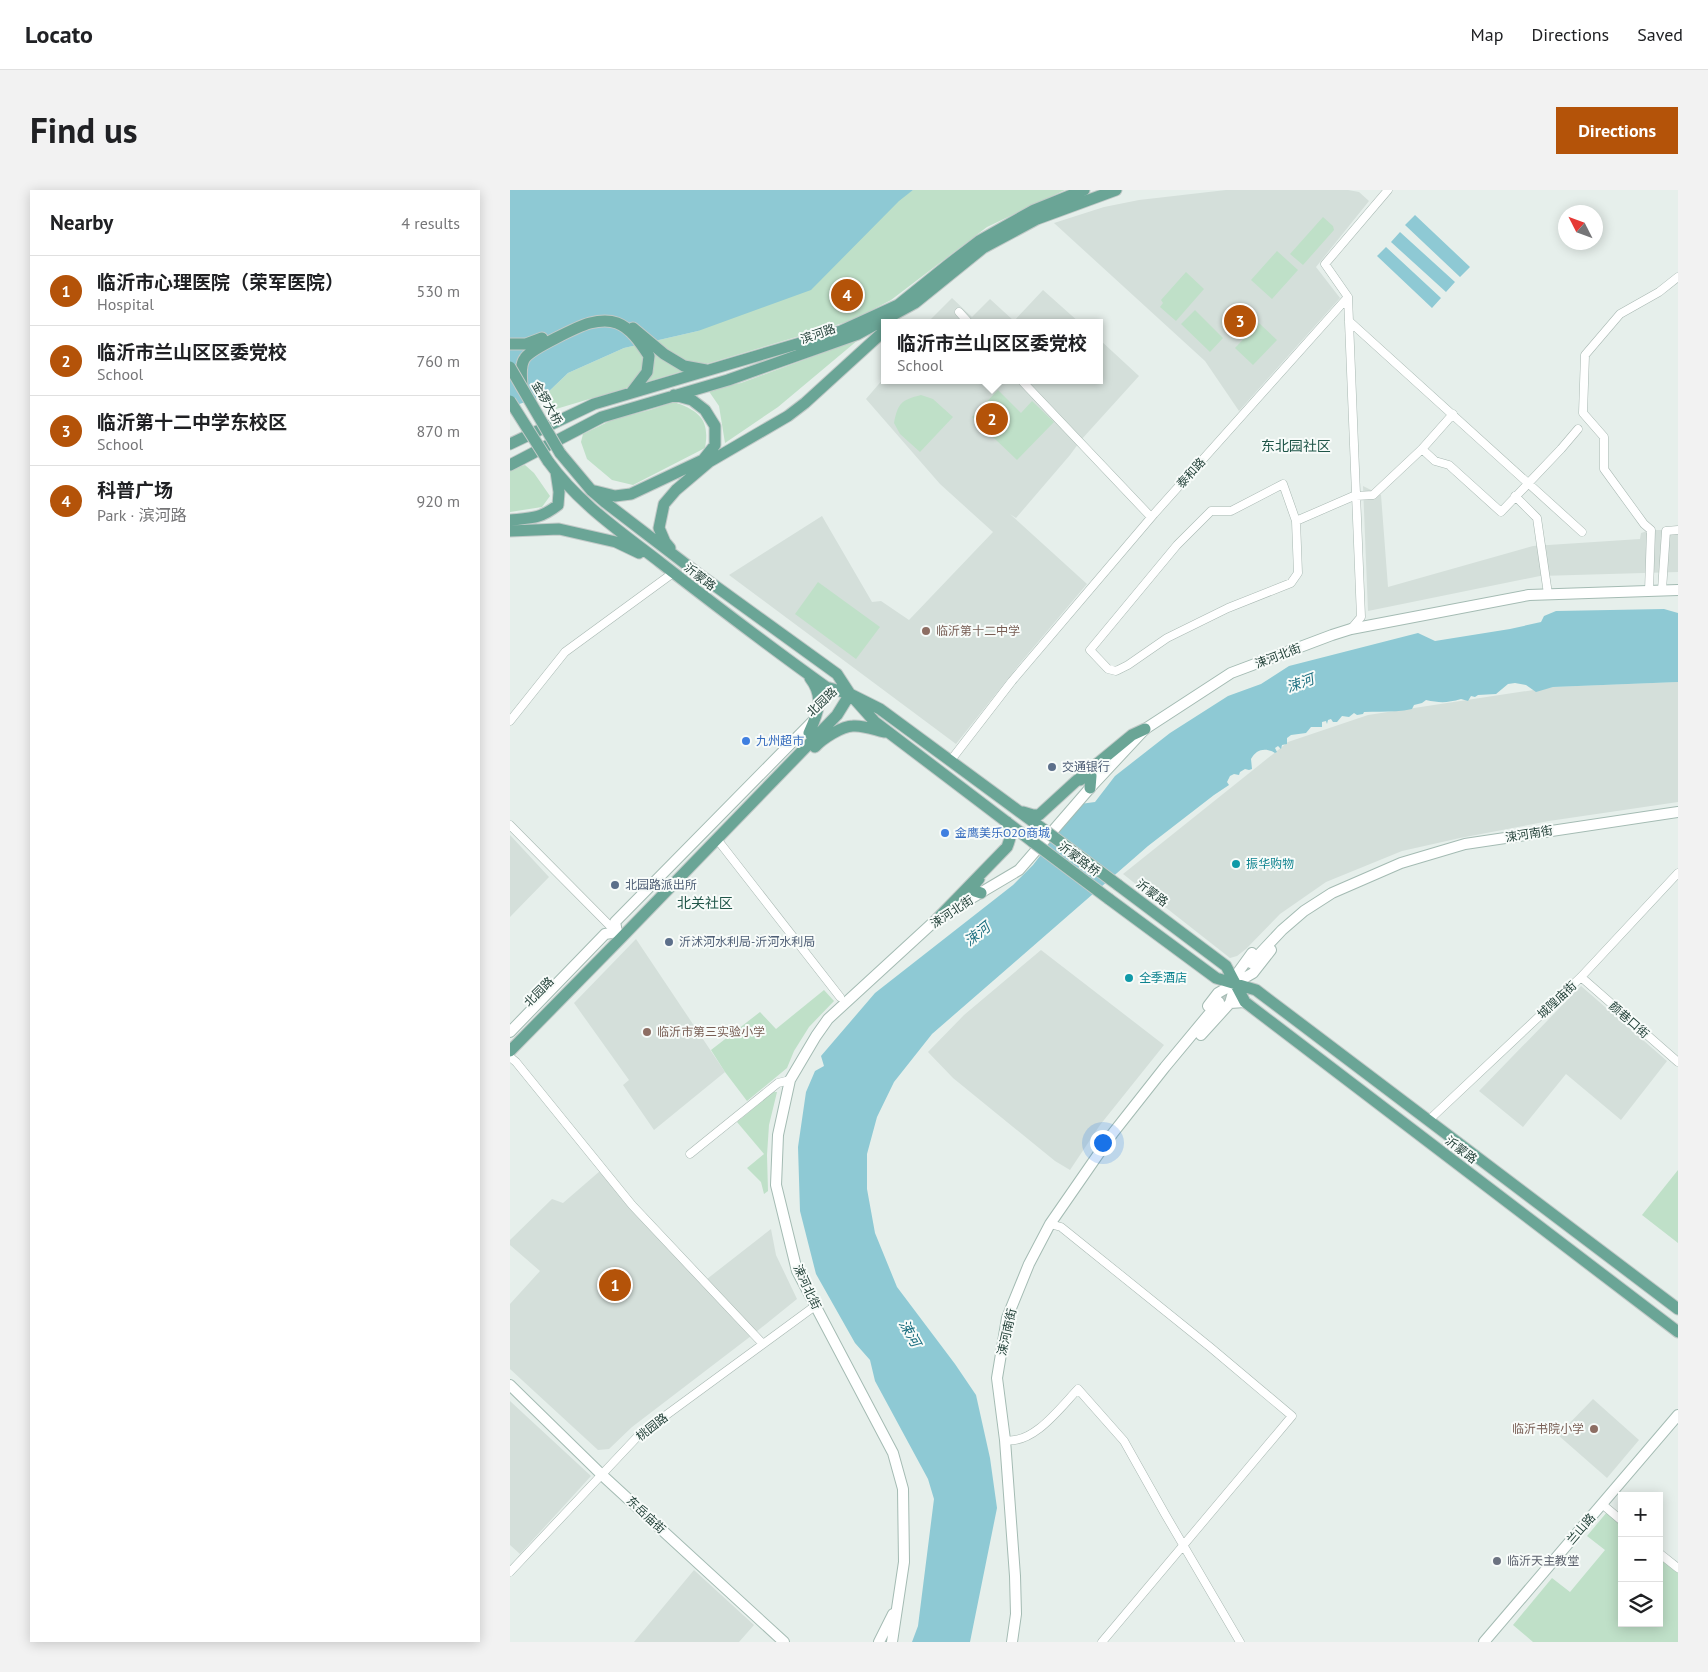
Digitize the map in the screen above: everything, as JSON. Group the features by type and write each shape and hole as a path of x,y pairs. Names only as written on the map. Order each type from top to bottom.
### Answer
{"main road":[{"name":"滨河路","path":"510,444 594,404 841,331 898,305 979,241 1034,210 1084,190"},
{"name":"滨河路","path":"885,319 915,302 983,248 1037,219 1116,190"},
{"path":"897,319 915,302"},
{"path":"510,344 526,344 591,317 608,316 619,318 664,354 684,366 708,371"},
{"path":"522,388 521,366 525,358 533,350 588,323 604,321 618,323 632,334 649,356 648,372 630,394"},
{"name":"滨河路","path":"510,465 602,417 728,380 844,340 881,321"},
{"path":"683,562 666,542 659,528 664,504 676,490 709,462 788,416 805,403 881,333"},
{"name":"金锣大桥","path":"510,367 560,452"},
{"path":"592,490 616,496 631,494 703,460 715,445 715,426 705,410 692,400 674,395"},
{"name":"沂蒙路","path":"510,401 556,472 597,514 826,687 850,694 880,709 1043,829"},
{"name":"沂蒙路","path":"560,452 592,490 683,562 837,674 850,694 875,722 1033,842"},
{"path":"510,520 537,518 558,505 559,492 556,472"},
{"path":"510,532 559,529 616,542 661,563"},
{"name":"涑河北街","path":"892,1642 904,1562 903,1490 894,1453 797,1271 776,1185 778,1135 790,1080 816,1036 828,1020 938,918 1019,870 1090,788 1145,729 1231,674 1351,629 1529,595 1678,590"},
{"path":"806,672 816,686 818,695 816,718 809,733"},
{"name":"北园路","path":"510,1051 809,733 831,710 850,694"},
{"name":"北园路","path":"510,1040 738,821 837,715 850,694"},
{"path":"510,1032 604,934 620,935 615,922 816,718"},
{"path":"510,1057 720,843 738,821 821,740 853,725 888,732"},
{"path":"1019,811 1039,815 1075,782 1132,735 1145,729"},
{"path":"1043,829 1043,818 1046,813 1087,775 1091,776 1090,788"},
{"name":"涑河南街","path":"1249,967 1282,930 1304,910 1332,893 1425,855 1465,844 1678,812"},
{"path":"938,918 1007,847 1012,831 1006,820"},
{"name":"沂蒙路桥","path":"1043,829 1118,885"},
{"path":"980,893 975,892 974,884 1017,840 1033,842"},
{"name":"沂蒙路桥","path":"1033,842 1109,899"},
{"name":"沂蒙路","path":"1118,885 1226,966 1245,1002 1678,1332"},
{"name":"沂蒙路","path":"1109,899 1216,978 1256,990 1678,1308"},
{"path":"1226,966 1249,967"},
{"path":"1149,1087 1156,1068 1218,993 1234,983 1249,967"},
{"path":"1249,967 1256,990"},
{"path":"1149,1087 1166,1075 1224,1002 1234,983"},
{"path":"1224,1002 1245,1002"},
{"name":"涑河南街","path":"1012,1642 1016,1614 1015,1576 1005,1440 997,1378 1007,1318 1029,1264 1050,1224 1113,1133 1164,1067 1224,1002"},
{"name":"东岳庙街","path":"510,1385 602,1475 784,1642"},
{"name":"兰山路","path":"1484,1642 1678,1415"},
{"path":"879,1642 886,1631 899,1599"}],"street":[{"path":"1351,629 1361,617 1348,297 1324,264 1388,190"},
{"path":"1649,591 1651,530 1644,524 1604,469 1604,437 1583,413 1585,355 1620,314 1659,292 1678,277"},
{"name":"泰和路","path":"951,760 1012,681 1151,517 1348,297"},
{"path":"959,312 965,319"},
{"path":"1349,321 1582,532"},
{"path":"1025,384 1151,517"},
{"path":"1296,521 1356,496 1373,495 1422,449 1453,414"},
{"path":"1422,449 1435,461 1449,465 1501,512 1561,450 1578,429"},
{"path":"1282,484 1296,521 1298,573 1291,583 1228,608 1168,638 1116,671 1108,669 1090,650 1177,546 1211,511 1231,510 1282,484"},
{"path":"1515,496 1537,518 1548,594"},
{"path":"1662,590 1666,531 1678,530"},
{"path":"510,722 565,652 673,573"},
{"path":"1361,617 1376,624"},
{"path":"510,825 620,935"},
{"path":"720,843 840,997"},
{"name":"城隍庙街","path":"1429,1120 1581,977 1678,873"},
{"name":"颜巷口街","path":"1581,977 1678,1062"},
{"path":"510,1057 632,1204 763,1344"},
{"path":"690,1154 778,1083 790,1080"},
{"path":"1050,1224 1061,1227 1292,1416 1102,1642"},
{"name":"桃园路","path":"510,1572 639,1435 815,1306"},
{"path":"1005,1440 1014,1442 1036,1432 1078,1389 1124,1441 1240,1642"},
{"path":"1602,1504 1618,1518"},
{"path":"1663,1556 1678,1568"}],"shaded area":[{"path":"1226,190 1348,190 1359,192 1369,201 1316,267 1340,298 1239,411 1205,361 1054,223 1104,207 1139,200"},
{"path":"1043,290 1076,319 1016,319"},
{"path":"952,298 972,317 990,299 1012,319 931,319"},
{"name":"临沂第十二中学","path":"1103,343 1139,376 1081,440 1016,518 1010,514 1087,584 1022,661 956,744 729,575 822,516 872,602 881,601 909,620 993,532 940,484 866,399 881,382 881,384 1103,384"},
{"path":"1363,486 1381,495 1388,587 1533,546 1640,539 1641,533 1651,530 1678,530 1678,572 1540,576 1368,611"},
{"path":"1678,682 1678,802 1549,821 1402,851 1326,882 1280,914 1237,956 1230,958 1123,874 1288,742 1368,715 1553,687"},
{"path":"510,835 549,877 510,917"},
{"name":"临沂市第三实验小学","path":"636,939 725,1072 654,1130 623,1085 629,1080 574,1003"},
{"path":"1041,950 1164,1045 1100,1125 1070,1170 1055,1161 953,1078 928,1052 964,1015"},
{"path":"1581,986 1667,1061 1621,1120 1566,1074 1523,1127 1479,1091"},
{"path":"600,1171 751,1336 632,1427 609,1449 598,1450 510,1369 510,1304 540,1271 510,1245 510,1240 552,1199 563,1203"},
{"path":"771,1229 776,1255 797,1299 756,1332 707,1279"},
{"path":"1593,1399 1639,1440 1607,1478 1558,1435"},
{"path":"510,1401 591,1476 520,1554 510,1545"},
{"path":"694,1570 754,1625 739,1642 634,1642"}],"green space":[{"path":"913,190 1065,190 987,227 891,300 853,320 556,409 544,396 568,373 624,348 698,331"},
{"path":"1323,217 1333,226 1334,230 1303,265 1290,254"},
{"path":"1277,251 1298,270 1272,299 1251,280"},
{"path":"1186,272 1204,289 1176,321 1160,307 1163,303 1161,300"},
{"path":"1195,310 1223,338 1210,352 1181,324"},
{"path":"1259,323 1277,340 1253,365 1235,348"},
{"path":"858,340 778,407 725,443 719,406 708,390 741,383"},
{"path":"998,390 1021,413 1032,401 1054,422 1017,460 972,417"},
{"path":"921,395 933,399 953,417 920,452 900,434 894,423 897,411 902,403"},
{"path":"674,402 691,409 701,418 706,430 705,448 633,485 612,480 587,459 581,442 583,434 614,419"},
{"path":"525,465 534,473 550,496 542,507 510,512 510,469"},
{"path":"818,582 880,627 856,659 795,614"},
{"path":"824,990 834,1001 809,1027 794,1051 787,1068 747,1101 711,1050 760,1012 776,1029"},
{"path":"773,1092 777,1092 769,1125 767,1155 768,1191 764,1194 761,1182 747,1168 764,1154 737,1122"},
{"path":"1678,1170 1678,1243 1642,1215"},
{"path":"1607,1512 1618,1521 1618,1627 1663,1627 1663,1560 1678,1573 1678,1642 1533,1642 1513,1625 1552,1578 1570,1592 1605,1550 1587,1536"}],"water":[{"path":"510,190 913,190 899,201 811,290 698,331 624,348 568,373 544,396 510,407"},
{"path":"1415,215 1470,267 1460,277 1405,225"},
{"path":"1400,232 1455,282 1446,292 1391,242"},
{"path":"1386,247 1441,298 1432,308 1377,256"},
{"name":"涑河","path":"1664,609 1678,613 1678,682 1553,687 1536,692 1526,685 1508,684 1496,694 1471,696 1468,701 1461,699 1444,702 1426,700 1414,705 1412,709 1364,712 1357,715 1354,713 1349,717 1342,716 1337,722 1333,722 1331,719 1328,720 1327,724 1326,721 1322,722 1322,727 1311,727 1306,733 1291,735 1287,738 1287,744 1282,745 1281,749 1278,746 1275,748 1277,752 1275,753 1268,750 1258,751 1251,759 1252,769 1245,769 1239,775 1234,774 1230,776 1227,782 1229,785 1148,846 932,1034 894,1082 877,1117 867,1154 867,1189 875,1233 897,1287 976,1395 990,1458 997,1508 970,1642 912,1642 918,1626 934,1499 928,1479 875,1381 870,1360 855,1343 816,1274 800,1211 798,1147 806,1092 815,1071 824,1066 821,1056 875,993 1013,885 1033,865 1080,804 1095,802 1115,776 1170,733 1228,696 1261,684 1289,666 1418,633 1435,641 1541,622 1544,616 1556,611"}],"tunnel":[{"path":"1219,1002 1234,984"}],"place":[{"name":"科普广场","path":"847,295"},
{"name":"临沂第十二中学东校区","path":"1240,321"},
{"name":"临沂市兰山区区委党校","path":"992,419"},
{"name":"临沂第十二中学","path":"926,631"},
{"name":"九州超市","path":"746,741"},
{"name":"交通银行","path":"1052,767"},
{"name":"金鹰美乐O2O商城","path":"945,833"},
{"name":"振华购物","path":"1236,864"},
{"name":"北园路派出所","path":"615,885"},
{"name":"沂沭河水利局-沂河水利局","path":"669,942"},
{"name":"全季酒店","path":"1129,978"},
{"name":"临沂市第三实验小学","path":"647,1032"},
{"name":"临沂市心理医院（荣军医院）","path":"615,1285"},
{"name":"临沂书院小学","path":"1594,1429"},
{"name":"临沂天主教堂","path":"1497,1561"}],"district":[{"name":"东北园社区","path":"1296,446"},
{"name":"北关社区","path":"705,903"}]}
